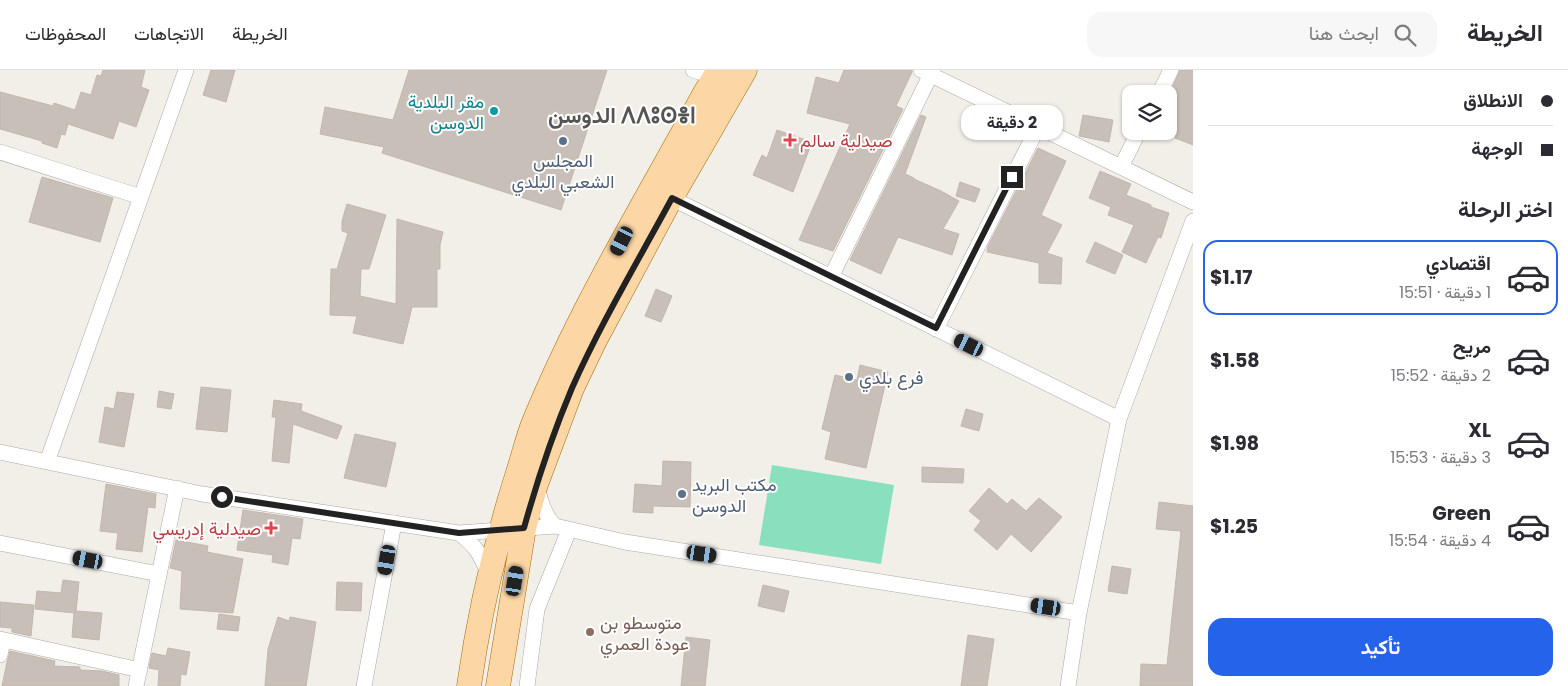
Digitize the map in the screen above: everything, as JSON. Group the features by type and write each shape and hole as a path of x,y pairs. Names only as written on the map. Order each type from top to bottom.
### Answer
{"main road":[{"path":"498,686 524,528 536,484 572,388 672,198 745,70"},
{"path":"469,686 489,575 500,531 534,424 565,353 709,72"}],"street":[{"path":"47,462 186,70"},
{"path":"1164,85 1171,70"},
{"path":"831,277 928,72 1193,202"},
{"path":"936,328 1038,126"},
{"path":"1121,167 1134,140"},
{"path":"0,152 141,197"},
{"path":"672,198 1119,419"},
{"path":"1068,686 1079,612 1119,419 1193,221"},
{"path":"0,452 202,494 459,533 524,528 562,528 625,542 1079,612"},
{"path":"536,484 543,509 548,518 562,528"},
{"path":"136,686 176,488"},
{"path":"459,533 483,526 496,515 510,498"},
{"path":"364,686 394,523"},
{"path":"527,686 538,609 562,528"},
{"path":"459,533 472,543 482,558 489,575"},
{"path":"0,543 159,574"},
{"path":"0,655 2,639 140,670"}],"green space":[{"path":"772,465 894,485 881,564 759,545"}],"building":[{"path":"103,70 145,70 141,87 149,90 136,127 119,121 113,139 68,124 65,135 61,134 57,148 42,143 42,141 0,129 0,92 53,106 54,103 75,110 81,92 91,95 97,75 101,76"},
{"path":"211,70 235,70 226,102 203,95"},
{"name":"مقر البلدية الدوسن","path":"409,70 607,70 561,210 382,153 384,147 320,134 325,107 393,120"},
{"path":"844,70 912,70 912,72 896,106 903,109 833,251 799,240 850,124 807,113 816,77 839,83"},
{"path":"1180,70 1193,70 1193,145 1177,139 1177,85 1173,85"},
{"path":"921,115 926,117 905,174 959,201 943,229 959,234 952,255 898,237 881,274 850,260"},
{"path":"1083,115 1113,120 1109,142 1079,136"},
{"path":"777,130 812,142 793,192 753,175 762,155 767,158"},
{"path":"1038,148 1066,161 1041,215 1062,225 1047,253 1062,258 1061,284 1039,283 1039,263 987,252 988,246"},
{"path":"1100,171 1131,184 1126,195 1169,213 1161,238 1158,237 1146,263 1122,252 1134,225 1108,215 1111,207 1089,198"},
{"path":"42,177 113,198 100,242 29,222"},
{"path":"960,182 980,189 975,202 956,196"},
{"path":"347,204 386,215 369,269 361,269 360,296 396,304 397,219 443,232 440,245 440,269 437,269 437,307 412,307 403,344 353,333 357,316 330,315 331,269 337,269 348,233 342,231 342,221"},
{"path":"1095,242 1123,255 1115,274 1086,262"},
{"path":"656,289 672,296 661,322 645,316"},
{"path":"860,365 888,372 866,468 825,459 831,432 822,429 835,375 857,380"},
{"path":"201,387 231,390 227,432 196,429"},
{"path":"159,391 174,394 171,409 157,407"},
{"path":"117,392 134,394 124,447 99,442 105,407 114,409"},
{"path":"274,400 302,404 301,411 342,426 337,439 293,424 289,463 272,461 276,417 272,417"},
{"path":"966,409 983,414 979,431 961,426"},
{"path":"355,434 396,443 386,487 344,478"},
{"path":"663,461 691,462 690,507 653,506 653,513 633,512 635,484 662,486"},
{"path":"922,467 964,469 963,483 922,482"},
{"path":"106,484 156,494 155,508 148,507 142,552 116,549 118,533 100,531"},
{"path":"989,488 1007,504 1012,499 1026,511 1039,498 1062,517 1031,552 1011,534 997,550 974,530 981,521 969,511"},
{"path":"1159,502 1193,506 1193,686 1140,686 1141,664 1167,665 1181,531 1156,529"},
{"name":"صيدلية إدريسي","path":"243,510 303,519 300,539 292,538 288,565 272,562 273,555 237,550"},
{"path":"176,540 208,546 207,552 243,559 233,613 180,609 182,571 170,568"},
{"path":"1112,566 1131,569 1127,594 1108,591"},
{"path":"63,580 79,582 76,611 102,613 99,640 72,637 74,613 35,609 37,591 61,593"},
{"path":"337,582 362,583 361,611 336,610"},
{"path":"763,585 789,591 784,612 758,606"},
{"path":"0,602 34,605 31,636 12,632 12,628 0,627"},
{"path":"219,614 240,617 238,631 217,629"},
{"path":"278,617 289,621 290,617 316,622 306,686 265,686 268,649"},
{"path":"968,635 994,639 987,686 961,686"},
{"path":"686,637 710,640 705,686 681,686"},
{"path":"168,648 190,652 186,675 181,674 180,686 158,686 159,670 149,668 152,653 166,656"},
{"path":"10,651 55,661 54,666 80,667 80,670 102,671 119,675 119,686 2,686"}],"place":[{"name":"مقر البلدية الدوسن","path":"494,111"},
{"name":"صيدلية سالم","path":"790,140"},
{"name":"المجلس الشعبي البلدي","path":"563,141"},
{"name":"فرع بلدي","path":"849,377"},
{"name":"مكتب البريد الدوسن","path":"682,494"},
{"name":"صيدلية إدريسي","path":"271,528"},
{"name":"متوسطو بن عودة العمري","path":"590,632"}],"district":[{"name":"الدوسن ⴷⴷⵓⵙⴻⵏ","path":"622,115"}],"route":[{"path":"222,497 459,533 524,528 536,484 572,388 595,340 672,198 936,328 1012,177"}]}
